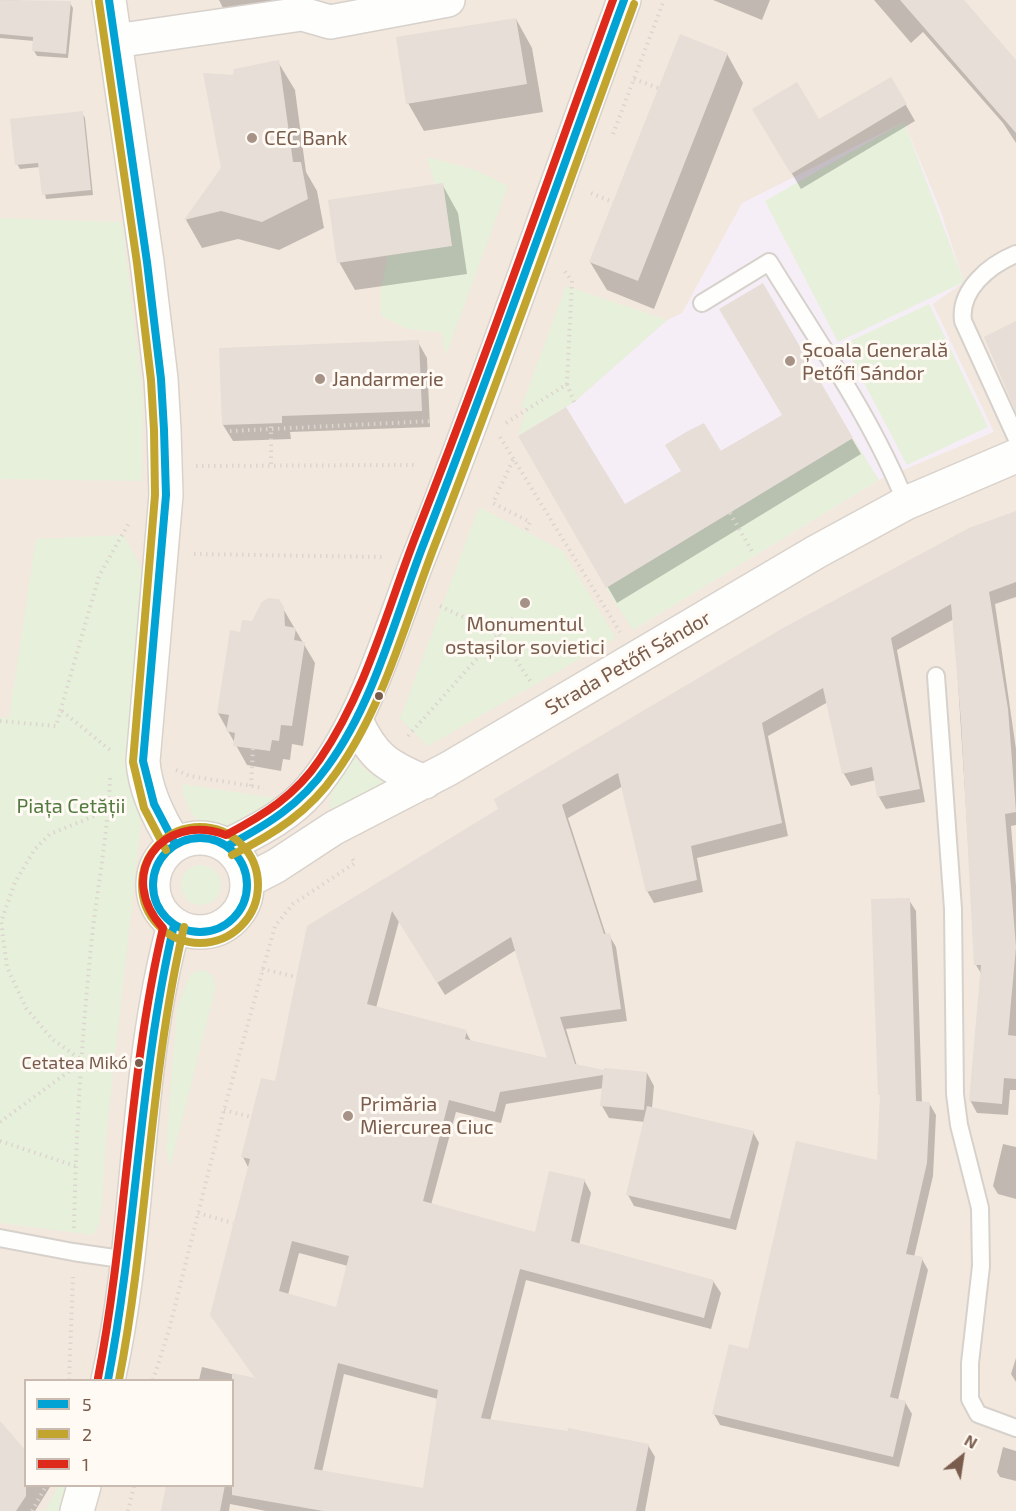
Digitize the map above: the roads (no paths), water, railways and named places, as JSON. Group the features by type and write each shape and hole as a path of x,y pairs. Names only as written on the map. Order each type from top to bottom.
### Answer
{"street":[{"path":"109,0 156,332 165,466 161,554 143,761 149,793 163,826 175,844"},
{"path":"115,41 302,14 330,22 448,0"},
{"path":"227,846 258,831 310,790 356,720 470,425 624,0"},
{"name":"Strada Petőfi Sándor","path":"247,881 276,866 334,828 425,782 816,552 906,503 1016,456"},
{"path":"356,720 365,740 378,757 391,767 425,782"},
{"path":"205,838 227,846 241,862 247,881 246,896 240,910 225,926 204,933 188,932 174,925 158,908 152,884 158,861 175,844 190,839 205,838"},
{"path":"108,1379 128,1260 151,1039 164,963 174,925"}],"lane":[{"path":"1016,254 976,281 962,305 963,321 1016,437"},
{"path":"702,303 769,262 840,376 895,474 906,503"},
{"path":"936,676 953,909 955,1094 959,1125 980,1208 981,1266 970,1364 970,1399 978,1414 1016,1428"},
{"path":"0,1238 128,1260"}],"place":[{"name":"CEC Bank","path":"252,138"},
{"name":"Școala Generală Petőfi Sándor","path":"790,361"},
{"name":"Jandarmerie","path":"320,379"},
{"name":"Monumentul ostașilor sovietici","path":"525,603"},
{"name":"Cetatea Mikó","path":"139,1063"},
{"name":"Primăria Miercurea Ciuc","path":"348,1116"}],"park label":[{"name":"Piața Cetății","path":"71,806"}]}
